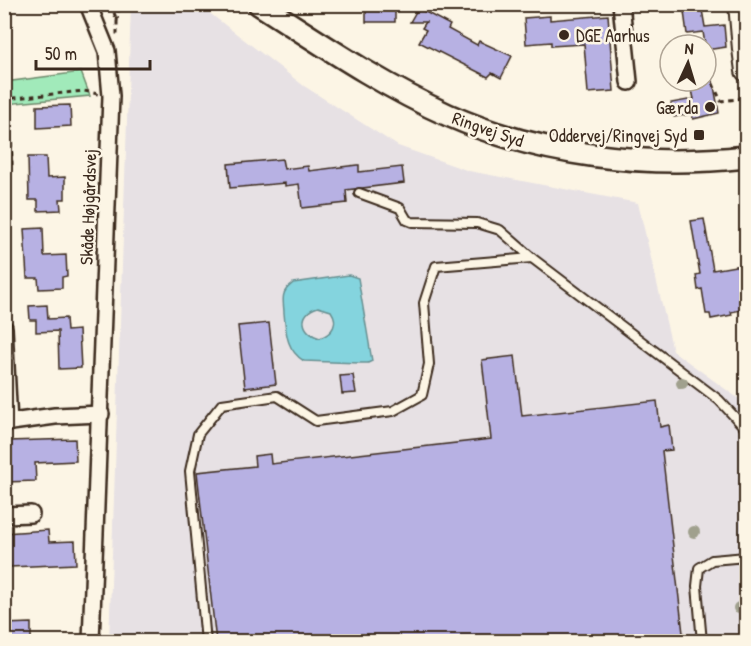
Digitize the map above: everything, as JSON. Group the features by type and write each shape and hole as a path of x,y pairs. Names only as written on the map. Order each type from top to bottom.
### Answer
{"main road":[{"name":"Ringvej Syd","path":"259,4 348,61 408,95 475,126 524,142 595,156 679,161 747,157"}],"street":[{"name":"Skåde Højgårdsvej","path":"88,4 107,51 111,96 91,642"},
{"path":"621,4 629,82"},
{"path":"740,4 742,49 747,71"},
{"path":"744,4 747,14"},
{"path":"4,328 7,423 54,416 101,414"},
{"path":"4,515 31,514"}],"lane":[{"path":"359,193 400,208 407,220 412,222 462,222 489,225 500,230 532,258 719,400 747,429"},
{"path":"206,642 190,471 198,434 222,404 277,396 316,421 393,411 422,396 429,364 424,303 436,266 532,258"},
{"path":"702,642 697,586 699,568 712,560 747,557"}],"path":[{"path":"117,21 119,4"},
{"path":"4,99 84,91"},
{"path":"717,93 721,101 747,98"},
{"path":"4,166 12,166 10,99"}],"shaded area":[{"path":"131,5 199,5 304,86 398,146 469,171 638,203 673,351 746,404 746,641 109,642"}],"green space":[{"path":"81,72 90,96 5,104 5,82"}],"water":[{"path":"349,275 358,278 372,361 360,363 304,361 298,357 288,340 283,303 286,289 293,283","holes":["318,307 331,311 334,323 328,333 320,338 305,328 304,318 311,310"]}],"building":[{"path":"366,4 395,4 395,22 366,22"},
{"path":"683,4 701,4 705,27 724,25 726,47 718,48 718,33 687,33"},
{"path":"418,8 450,25 448,29 477,45 479,41 512,56 501,78 492,73 488,77 419,42 426,30 422,28 426,22 410,22"},
{"path":"608,15 614,91 588,93 584,44 551,46 551,42 526,44 524,18 550,16 550,20"},
{"path":"693,93 715,93 719,113 693,119 692,114 674,117 671,103 694,99"},
{"path":"70,105 71,126 37,128 37,106"},
{"path":"28,157 46,157 47,178 65,177 65,199 60,199 61,210 38,211 38,200 29,200"},
{"path":"282,159 284,169 308,166 309,171 357,165 359,165 359,172 402,167 404,183 346,190 347,203 302,208 299,184 285,186 285,183 230,188 228,164"},
{"path":"704,219 713,270 747,264 747,290 743,291 746,309 731,312 732,315 711,319 710,314 706,314 702,289 698,290 696,275 700,274 691,221"},
{"path":"43,228 44,256 66,255 67,276 62,277 62,288 39,289 38,278 27,278 24,229"},
{"path":"47,305 48,319 66,318 67,331 79,330 81,368 59,369 58,331 36,332 36,320 30,320 29,306"},
{"path":"269,323 276,384 245,388 238,326"},
{"path":"515,356 522,416 657,401 660,427 669,425 672,450 662,451 684,642 216,642 197,472 255,466 254,456 270,454 271,464 491,439 482,360"},
{"path":"353,375 356,393 342,394 340,376"},
{"path":"75,439 76,461 35,463 36,481 4,482 4,449 8,449 8,441"},
{"path":"48,530 49,542 75,541 76,564 10,567 10,565 4,565 4,533"},
{"path":"31,623 31,642 4,642 4,624"}],"place":[{"name":"DGE Aarhus","path":"564,35"},
{"name":"Gærda","path":"710,107"},
{"name":"Oddervej/Ringvej Syd","path":"699,135"}]}
